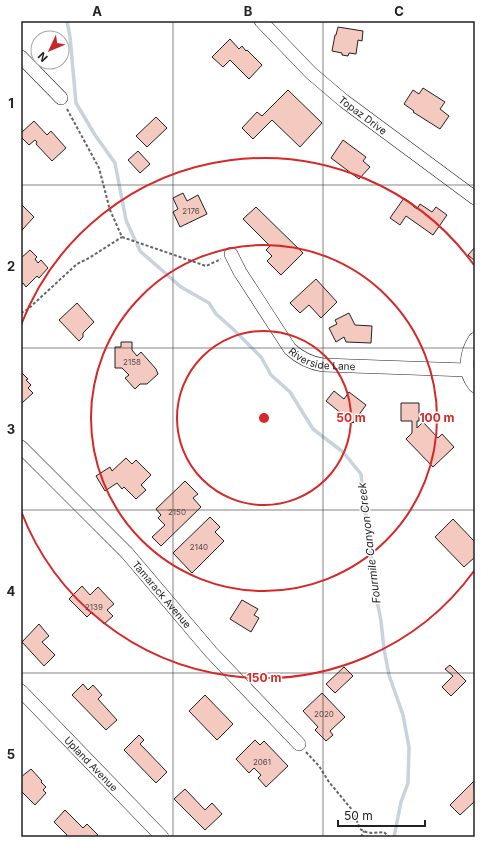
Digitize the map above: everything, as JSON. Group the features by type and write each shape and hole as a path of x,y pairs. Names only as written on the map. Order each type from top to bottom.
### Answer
{"street":[{"name":"Topaz Drive","path":"261,21 311,73 344,100 475,198"},
{"path":"21,57 61,98"},
{"name":"Riverside Lane","path":"231,254 240,272 290,349 300,358 312,363 323,365 467,370"},
{"path":"475,339 467,353 466,364 467,370 475,386"},
{"name":"Tamarack Avenue","path":"21,447 127,553 211,652 299,744"},
{"name":"Upland Avenue","path":"21,691 162,837"}],"path":[{"path":"61,98 99,168 110,210 122,237 206,266 231,254"},
{"path":"21,313 28,309 77,264 122,237"},
{"path":"299,744 319,766 329,782 353,811 360,829 372,833 384,832 389,837"},
{"path":"361,837 364,831"}],"building":[{"path":"338,27 363,31 362,41 358,40 356,54 349,53 348,56 332,51"},
{"path":"230,39 239,49 242,46 246,51 247,50 262,65 249,79 230,60 223,67 212,57"},
{"path":"423,88 445,102 440,109 449,116 440,129 413,112 414,111 404,104 413,90 419,94"},
{"path":"288,90 322,123 300,147 272,120 253,139 242,128 257,112 262,116"},
{"path":"156,117 167,128 147,147 136,136"},
{"path":"34,121 47,135 51,131 66,148 52,161 36,144 37,142 35,140 29,145 21,137 21,133"},
{"path":"343,140 366,157 363,161 370,167 359,179 331,158"},
{"path":"138,151 150,164 140,173 128,160"},
{"path":"183,193 187,201 198,195 207,214 180,227 173,212 178,209 173,198"},
{"path":"404,198 417,209 420,204 432,212 436,207 447,215 433,235 406,216 400,225 390,218"},
{"path":"21,204 34,217 22,230 21,229"},
{"path":"256,207 303,253 281,275 267,261 272,256 266,250 270,246 243,219"},
{"path":"475,247 475,261 468,255"},
{"path":"30,250 37,257 35,259 38,263 41,260 48,268 39,278 37,276 26,287 23,283 21,285 21,258"},
{"path":"316,279 337,302 321,318 309,305 300,313 290,303"},
{"path":"77,303 94,322 83,333 83,337 79,341 59,320"},
{"path":"349,313 355,325 372,326 371,343 346,342 344,337 336,342 329,328 337,324 335,320"},
{"path":"121,342 132,342 132,350 137,356 141,352 156,369 158,374 147,384 140,384 135,389 125,378 129,375 122,368 115,368 115,347 121,347"},
{"path":"21,372 28,379 26,380 31,385 28,388 33,393 22,403 21,402"},
{"path":"334,391 344,399 349,392 366,405 353,423 326,401"},
{"path":"401,403 419,403 419,421 417,421 417,428 423,422 438,438 442,434 454,447 433,467 406,439 412,433 412,421 401,421"},
{"path":"126,458 132,464 136,460 151,475 141,485 146,490 136,499 124,487 122,489 117,483 105,491 96,476 110,467 112,471"},
{"path":"185,481 198,494 193,498 201,507 161,546 152,537 165,525 158,518 161,515 156,509"},
{"path":"210,517 220,527 215,532 224,541 192,573 173,553"},
{"path":"453,519 475,542 475,557 464,567 435,537"},
{"path":"82,586 90,595 98,587 114,604 107,610 113,616 104,624 92,612 87,617 69,599"},
{"path":"242,600 258,609 254,615 259,618 251,632 230,619"},
{"path":"39,624 49,636 42,642 55,655 44,666 22,642"},
{"path":"450,665 466,681 451,696 442,687 453,676 445,669"},
{"path":"344,667 353,676 335,693 326,684"},
{"path":"83,684 88,690 93,685 102,695 98,699 117,720 106,730 72,695"},
{"path":"322,693 345,717 330,731 333,735 326,741 315,730 318,727 303,711"},
{"path":"205,695 233,724 217,740 189,711"},
{"path":"139,735 144,740 140,744 167,772 156,783 124,750"},
{"path":"255,740 260,745 264,741 288,766 266,787 258,778 261,775 254,768 249,773 236,759"},
{"path":"31,769 46,787 43,790 46,793 35,805 21,791 21,777"},
{"path":"474,781 475,801 460,815 450,805"},
{"path":"185,789 205,810 212,803 222,814 205,830 174,799"},
{"path":"65,810 83,828 87,824 98,835 96,837 65,837 67,835 54,822"}],"waterway":[{"name":"Fourmile Canyon Creek","path":"67,21 70,37 76,103 95,135 115,163 126,220 135,240"},
{"name":"Fourmile Canyon Creek","path":"137,244 140,251 181,287 209,303 216,314 261,357 271,375 290,392 313,429 343,452 361,474 364,508 370,529 372,575 381,621 384,649 389,675 403,715 409,747 408,783 401,802 394,837"}]}
